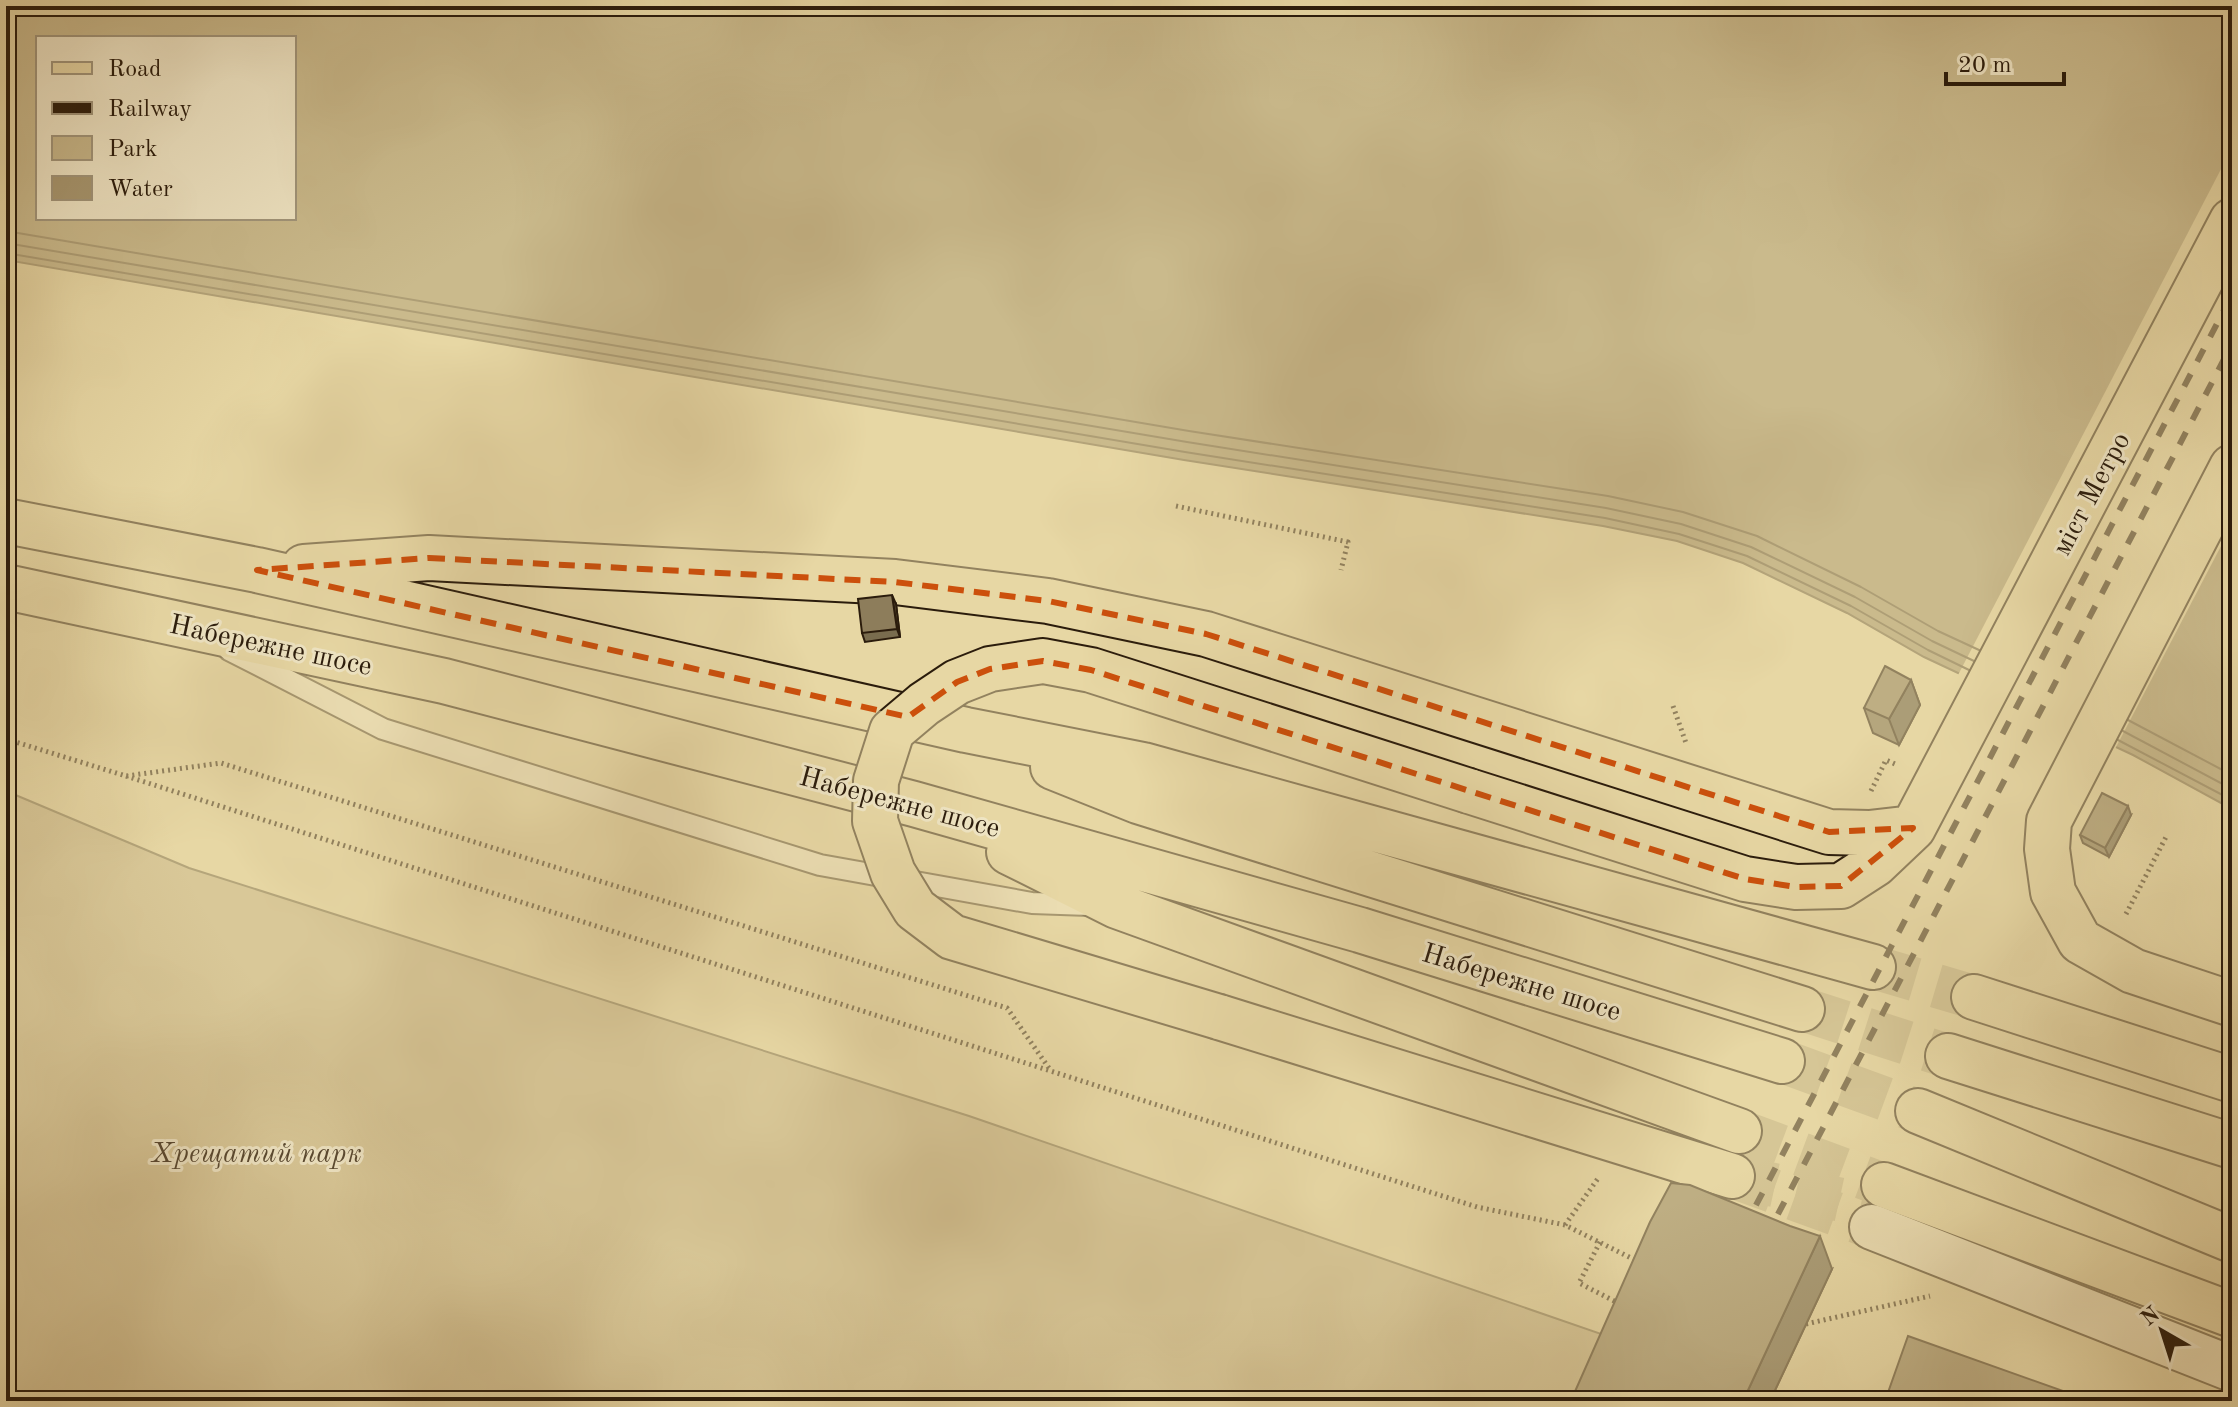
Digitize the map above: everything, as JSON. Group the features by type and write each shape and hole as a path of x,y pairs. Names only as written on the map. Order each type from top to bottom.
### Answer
{"main road":[{"name":"міст Метро","path":"1732,1176 952,937 915,909 893,873 875,821 876,781 892,731 957,682 990,669 1043,661 1091,670 1745,879 1796,887 1841,886 1875,864 1913,828 2232,221"},
{"path":"2232,467 2049,821 2047,849 2053,892 2080,941 2133,971 2232,1004"},
{"name":"Набережне шосе","path":"6,521 257,570 966,730 1143,765 1873,967"},
{"path":"257,570 429,558 895,582 1048,601 1206,634 1829,832 1869,833 1913,828"},
{"name":"Набережне шосе","path":"6,587 444,681 914,804 1360,930 1782,1061"},
{"name":"Набережне шосе","path":"966,730 1138,801 1802,1009"},
{"path":"914,804 1117,906 1739,1131"},
{"path":"1974,997 2232,1080"},
{"path":"1948,1056 2232,1146"},
{"path":"1918,1111 2232,1240"},
{"path":"1884,1185 2232,1315"},
{"path":"1872,1227 2232,1369"}],"lane":[{"path":"179,624 383,729 820,865 1032,903 1117,906"}],"path":[{"path":"1176,506 1348,542 1341,570"},
{"path":"6,739 1477,1207 1565,1225 1644,1265"},
{"path":"1869,796 1886,760 1895,764"},
{"path":"126,776 221,763 1007,1008 1052,1072"},
{"path":"2126,914 2166,837"},
{"path":"1565,1225 1606,1166"},
{"path":"1600,1242 1579,1283 1623,1305"},
{"path":"1806,1324 1940,1294"}],"highlighted area":[{"path":"429,558 895,582 1048,601 1206,634 1829,832 1913,828 1841,886 1796,887 1745,879 1091,670 1043,661 990,669 957,682 908,717 257,570"}],"green space":[{"name":"Хрещатий парк","path":"6,791 189,868 969,1116 1610,1337 1584,1401 6,1401"}],"water":[{"path":"6,6 2232,6 2232,809 2133,755 1924,657 1847,613 1743,563 1677,541 1603,526 1184,460 6,260"}],"pier":[{"path":"2232,148 2232,525 2114,751 1957,677"}],"building":[{"path":"892,595 897,629 862,633 858,599"},
{"path":"1885,666 1911,680 1889,719 1864,708"},
{"path":"2102,793 2128,806 2105,848 2080,835"},
{"path":"1671,1183 1690,1185 1820,1236 1743,1401 1587,1401 1573,1396 1650,1222"},
{"path":"1908,1336 2091,1401 1885,1401"}],"tunnel":[{"path":"1873,967 1974,997"},
{"path":"1802,1009 1948,1056"},
{"path":"1782,1061 1918,1111"},
{"path":"1739,1131 1884,1185"},
{"path":"1732,1176 1872,1227"},
{"path":"1732,1176 1925,1218"}],"railway":[{"path":"1743,1230 2232,295"},
{"path":"1765,1239 2232,344"}]}
